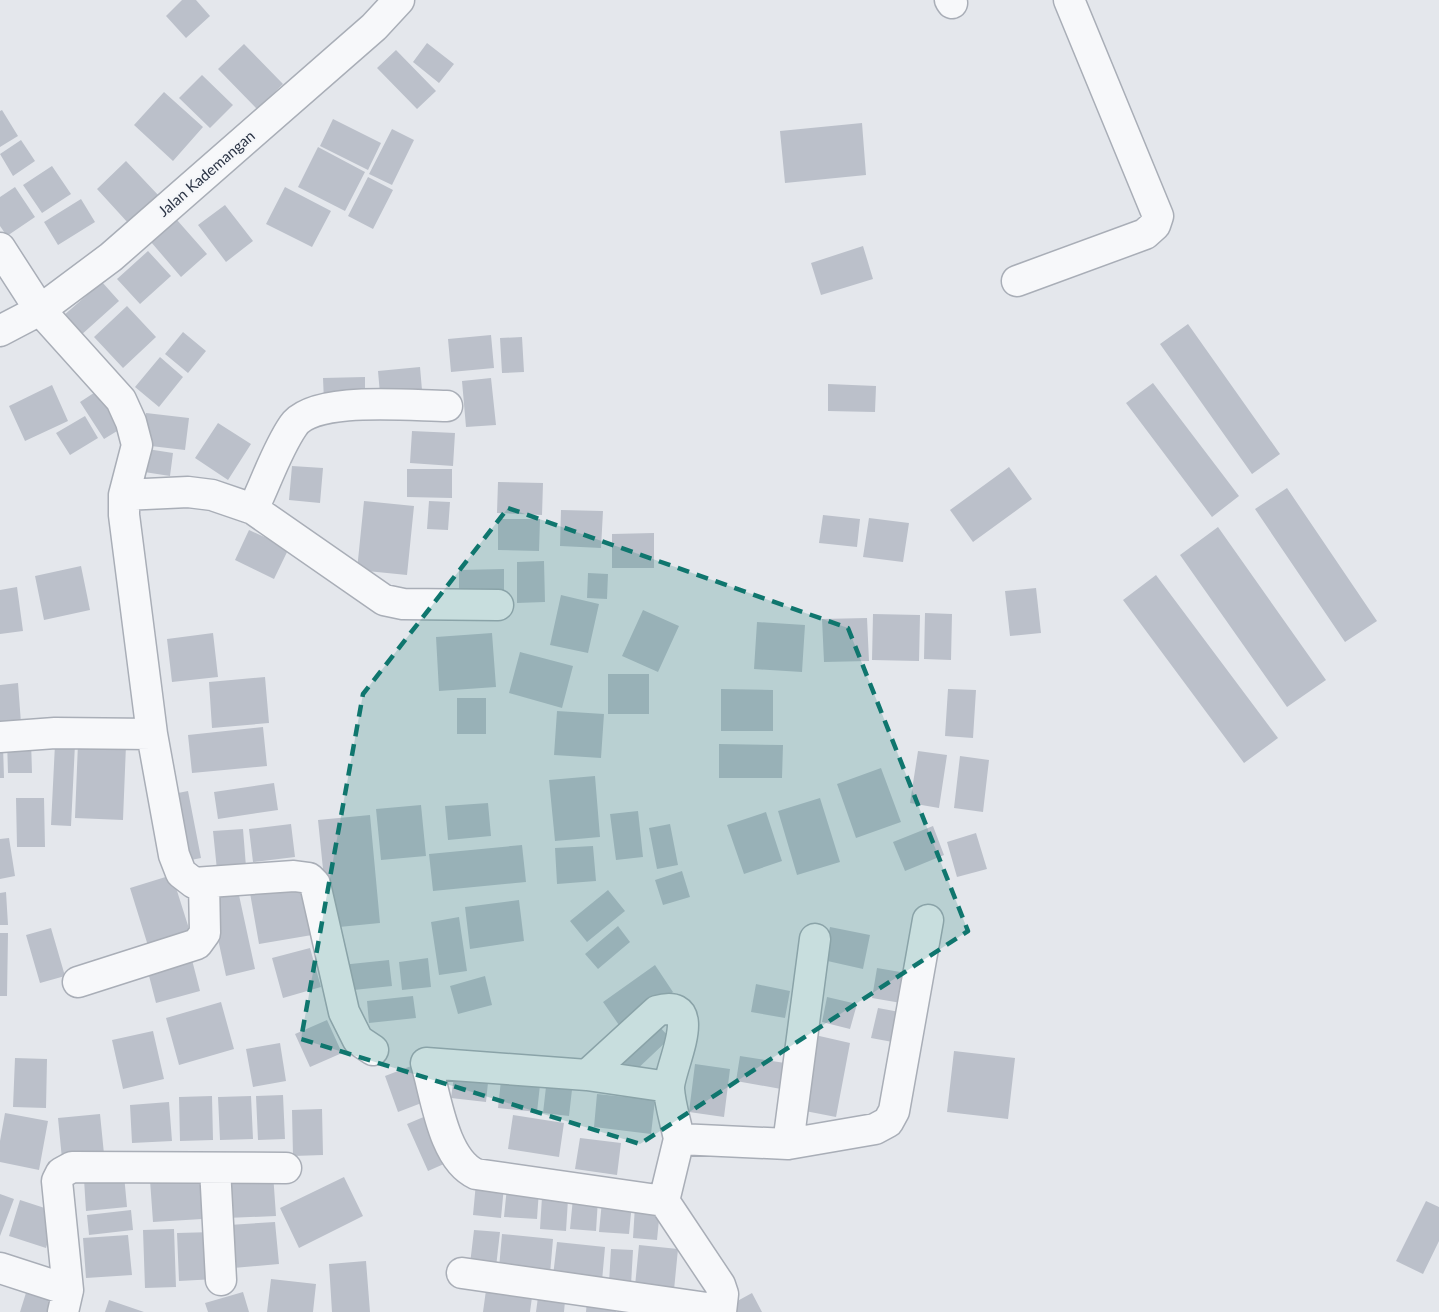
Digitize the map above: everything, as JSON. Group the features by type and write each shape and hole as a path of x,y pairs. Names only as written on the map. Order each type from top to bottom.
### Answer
{"street":[{"name":"Jalan Kademangan","path":"0,332 40,310 111,257 374,27 399,0"},
{"path":"1017,281 1145,234 1155,225 1158,216 1069,0"},
{"path":"0,248 40,310 111,385 128,414 137,445 124,495 124,515 152,734 174,855 181,873 194,883 294,876 309,878 315,884 344,1012 358,1040 373,1050"},
{"path":"253,510 293,425 308,413 333,406 447,406"},
{"path":"124,495 188,492 212,495 253,510 364,589 384,600 403,604 498,605"},
{"path":"0,737 55,733 152,734"},
{"path":"78,981 197,944 205,933 204,883"},
{"path":"679,1139 789,1144 875,1129 888,1122 894,1111 928,920"},
{"path":"789,1144 815,939"},
{"path":"462,1273 721,1311 723,1294 720,1285 664,1201 679,1139 669,1087 685,1024 680,1013 672,1009 657,1011 587,1075"},
{"path":"664,1201 477,1174 466,1169 452,1152 426,1063 587,1075 669,1087"},
{"path":"66,1301 57,1181 61,1173 72,1167 286,1168"},
{"path":"215,1168 221,1280"},
{"path":"0,1268 66,1301"}],"highlighted area":[{"path":"508,508 848,628 968,931 640,1144 301,1039 363,694"}],"building":[{"path":"182,0 196,0 210,16 186,38 166,16"},
{"path":"427,43 454,64 439,83 413,62"},
{"path":"244,44 283,84 257,109 218,69"},
{"path":"396,50 436,91 417,109 377,68"},
{"path":"202,75 233,105 210,128 179,98"},
{"path":"164,92 203,127 173,161 134,125"},
{"path":"2,110 18,136 0,147 0,111"},
{"path":"333,119 381,143 368,170 320,146"},
{"path":"862,123 866,175 785,183 780,131"},
{"path":"392,129 414,140 392,185 369,174"},
{"path":"21,140 35,161 13,176 0,154"},
{"path":"318,147 365,172 345,211 298,187"},
{"path":"126,161 159,196 129,224 97,189"},
{"path":"52,166 71,194 42,213 23,185"},
{"path":"368,177 393,190 373,229 348,216"},
{"path":"15,187 35,217 7,236 0,226 0,197"},
{"path":"285,187 331,211 312,247 266,224"},
{"path":"81,199 95,222 58,245 44,222"},
{"path":"225,205 253,241 226,262 198,225"},
{"path":"177,220 207,254 181,277 151,242"},
{"path":"863,246 873,279 821,295 811,263"},
{"path":"148,251 171,276 140,304 117,279"},
{"path":"102,282 119,301 80,336 63,316"},
{"path":"127,306 156,337 123,368 94,337"},
{"path":"1188,324 1280,454 1252,474 1160,344"},
{"path":"183,332 206,351 188,373 165,354"},
{"path":"491,335 494,368 451,372 448,339"},
{"path":"522,337 524,372 502,373 500,338"},
{"path":"160,357 183,377 159,407 135,387"},
{"path":"420,367 422,390 380,394 378,371"},
{"path":"365,377 365,401 324,402 323,378"},
{"path":"491,378 496,425 466,427 462,381"},
{"path":"1153,383 1239,496 1212,517 1126,403"},
{"path":"828,384 876,386 875,412 828,411"},
{"path":"52,385 68,421 25,441 9,406"},
{"path":"103,387 127,425 104,439 80,402"},
{"path":"146,413 189,418 185,450 142,445"},
{"path":"85,416 98,438 70,455 56,433"},
{"path":"218,423 251,444 228,480 195,458"},
{"path":"412,431 455,433 453,466 410,463"},
{"path":"141,448 173,453 170,476 138,471"},
{"path":"292,466 323,468 320,503 289,500"},
{"path":"1009,467 1032,499 973,542 950,510"},
{"path":"407,469 452,469 452,498 407,497"},
{"path":"498,482 543,483 542,515 497,513"},
{"path":"1287,488 1377,621 1345,642 1255,509"},
{"path":"364,501 414,506 407,575 357,570"},
{"path":"429,501 450,502 448,530 427,529"},
{"path":"561,510 603,511 601,548 560,546"},
{"path":"823,515 860,519 857,547 819,543"},
{"path":"869,518 909,523 903,562 863,557"},
{"path":"498,519 540,519 539,551 498,550"},
{"path":"1218,527 1326,680 1287,707 1180,555"},
{"path":"249,530 289,548 274,579 235,560"},
{"path":"654,533 654,568 612,568 612,534"},
{"path":"544,561 545,602 517,603 517,562"},
{"path":"81,566 90,610 44,620 35,576"},
{"path":"504,569 504,600 459,600 459,570"},
{"path":"588,573 608,574 607,599 587,598"},
{"path":"1156,575 1278,738 1244,763 1123,600"},
{"path":"17,587 23,631 0,634 0,590"},
{"path":"1036,588 1041,633 1010,636 1005,591"},
{"path":"561,595 599,604 588,653 550,645"},
{"path":"643,610 679,626 658,672 622,656"},
{"path":"925,613 952,614 951,660 924,659"},
{"path":"873,614 920,615 919,661 872,660"},
{"path":"867,618 869,661 824,662 822,619"},
{"path":"757,622 805,625 802,672 754,669"},
{"path":"213,633 218,677 172,682 167,639"},
{"path":"492,633 496,687 439,691 436,637"},
{"path":"520,652 573,666 562,708 509,693"},
{"path":"608,674 649,674 649,714 608,714"},
{"path":"265,677 269,723 212,728 209,682"},
{"path":"18,683 21,723 0,724 0,685"},
{"path":"721,689 773,690 773,731 721,731"},
{"path":"948,689 976,690 973,738 945,736"},
{"path":"457,698 486,698 486,734 457,734"},
{"path":"557,711 604,714 601,758 554,755"},
{"path":"263,727 267,766 192,773 188,735"},
{"path":"7,740 31,740 32,773 8,773"},
{"path":"78,743 126,745 123,820 75,818"},
{"path":"55,744 75,744 71,826 51,825"},
{"path":"719,744 783,745 782,778 719,778"},
{"path":"0,745 3,745 4,778 0,778"},
{"path":"918,751 947,755 939,808 910,803"},
{"path":"960,756 989,760 983,812 954,808"},
{"path":"881,768 901,822 856,838 837,784"},
{"path":"595,776 600,837 555,841 549,780"},
{"path":"274,783 278,810 218,819 214,792"},
{"path":"188,791 201,858 181,862 168,795"},
{"path":"16,798 44,798 45,847 17,847"},
{"path":"820,798 840,862 797,875 778,811"},
{"path":"488,803 491,836 448,840 445,806"},
{"path":"421,805 426,856 381,860 376,809"},
{"path":"638,811 643,857 616,860 610,814"},
{"path":"766,812 782,861 744,874 727,825"},
{"path":"370,815 380,923 329,928 318,820"},
{"path":"291,824 295,857 253,862 249,829"},
{"path":"670,824 678,865 657,869 649,828"},
{"path":"933,826 944,855 905,871 893,842"},
{"path":"243,829 246,867 217,870 213,831"},
{"path":"976,833 987,869 957,877 947,842"},
{"path":"9,838 15,876 0,879 0,839"},
{"path":"522,845 526,882 433,891 429,854"},
{"path":"593,846 596,881 557,884 555,848"},
{"path":"682,871 690,897 663,905 655,880"},
{"path":"172,875 191,935 149,949 130,888"},
{"path":"303,884 312,935 259,944 250,893"},
{"path":"237,886 255,969 226,976 208,893"},
{"path":"608,890 625,911 587,942 570,921"},
{"path":"6,892 8,925 0,925 0,893"},
{"path":"519,900 524,941 470,949 465,907"},
{"path":"459,917 467,971 439,975 431,922"},
{"path":"618,926 630,942 598,969 585,954"},
{"path":"830,927 870,935 863,969 823,960"},
{"path":"51,928 65,976 40,983 26,935"},
{"path":"0,933 8,933 7,996 0,996"},
{"path":"310,948 321,987 283,998 272,958"},
{"path":"191,956 200,991 156,1003 147,968"},
{"path":"428,958 431,987 402,990 399,962"},
{"path":"389,960 392,986 344,991 341,965"},
{"path":"655,965 673,992 621,1028 603,1002"},
{"path":"877,968 912,974 907,1004 872,998"},
{"path":"485,976 492,1005 458,1014 450,986"},
{"path":"756,984 790,991 785,1018 751,1012"},
{"path":"413,996 416,1018 369,1023 367,1001"},
{"path":"827,997 857,1004 850,1029 822,1022"},
{"path":"221,1002 234,1049 179,1065 166,1018"},
{"path":"878,1008 905,1013 898,1043 871,1038"},
{"path":"327,1020 342,1053 310,1067 295,1034"},
{"path":"657,1024 670,1038 632,1074 619,1060"},
{"path":"153,1031 164,1079 123,1089 112,1040"},
{"path":"815,1035 850,1043 836,1117 800,1110"},
{"path":"280,1043 286,1081 253,1087 246,1049"},
{"path":"954,1051 1015,1058 1008,1119 947,1112"},
{"path":"740,1056 785,1063 781,1089 736,1081"},
{"path":"15,1058 47,1059 46,1108 13,1107"},
{"path":"419,1063 432,1099 398,1112 385,1076"},
{"path":"695,1064 730,1069 724,1117 689,1112"},
{"path":"455,1069 489,1073 486,1102 451,1098"},
{"path":"502,1071 541,1076 537,1112 498,1108"},
{"path":"547,1078 573,1081 569,1116 543,1113"},
{"path":"597,1094 655,1100 651,1134 594,1127"},
{"path":"283,1095 285,1139 258,1140 256,1096"},
{"path":"212,1096 213,1140 180,1141 179,1097"},
{"path":"251,1096 253,1139 220,1140 218,1097"},
{"path":"169,1102 172,1141 132,1143 130,1105"},
{"path":"322,1109 323,1155 293,1156 292,1110"},
{"path":"5,1113 48,1121 39,1170 0,1162 0,1141"},
{"path":"433,1113 453,1160 428,1171 407,1124"},
{"path":"100,1114 104,1154 62,1159 58,1118"},
{"path":"513,1115 564,1123 559,1157 508,1149"},
{"path":"580,1138 621,1143 617,1175 575,1169"},
{"path":"273,1173 276,1216 226,1218 224,1175"},
{"path":"124,1175 127,1207 86,1211 84,1179"},
{"path":"200,1177 202,1219 153,1222 150,1180"},
{"path":"344,1177 363,1216 299,1248 280,1208"},
{"path":"476,1183 504,1186 501,1218 473,1215"},
{"path":"507,1187 539,1190 537,1219 504,1217"},
{"path":"0,1194 14,1199 0,1236"},
{"path":"542,1197 568,1199 566,1231 540,1229"},
{"path":"573,1198 598,1199 596,1231 570,1229"},
{"path":"20,1200 57,1212 46,1248 9,1236"},
{"path":"602,1201 632,1203 629,1234 599,1232"},
{"path":"1426,1201 1439,1207 1439,1241 1423,1274 1396,1261"},
{"path":"635,1206 660,1209 657,1240 633,1238"},
{"path":"131,1210 133,1230 89,1235 87,1215"},
{"path":"275,1222 279,1264 233,1268 229,1225"},
{"path":"174,1229 176,1287 145,1288 143,1230"},
{"path":"474,1230 500,1232 496,1267 470,1264"},
{"path":"214,1232 216,1279 179,1281 177,1233"},
{"path":"502,1234 553,1239 550,1274 499,1268"},
{"path":"128,1235 132,1275 86,1278 83,1238"},
{"path":"557,1242 605,1247 602,1281 553,1276"},
{"path":"639,1245 678,1249 674,1290 635,1286"},
{"path":"611,1249 633,1250 631,1285 609,1283"},
{"path":"366,1261 370,1312 332,1312 329,1264"},
{"path":"271,1279 316,1284 313,1312 267,1312"},
{"path":"30,1280 56,1288 49,1312 20,1312"},
{"path":"486,1290 532,1297 530,1312 483,1312"},
{"path":"243,1292 249,1312 208,1312 205,1303"},
{"path":"752,1293 762,1312 734,1312 730,1305"},
{"path":"538,1297 565,1301 564,1312 536,1312"},
{"path":"109,1300 144,1312 105,1312"},
{"path":"587,1301 617,1304 616,1312 586,1312"}]}
